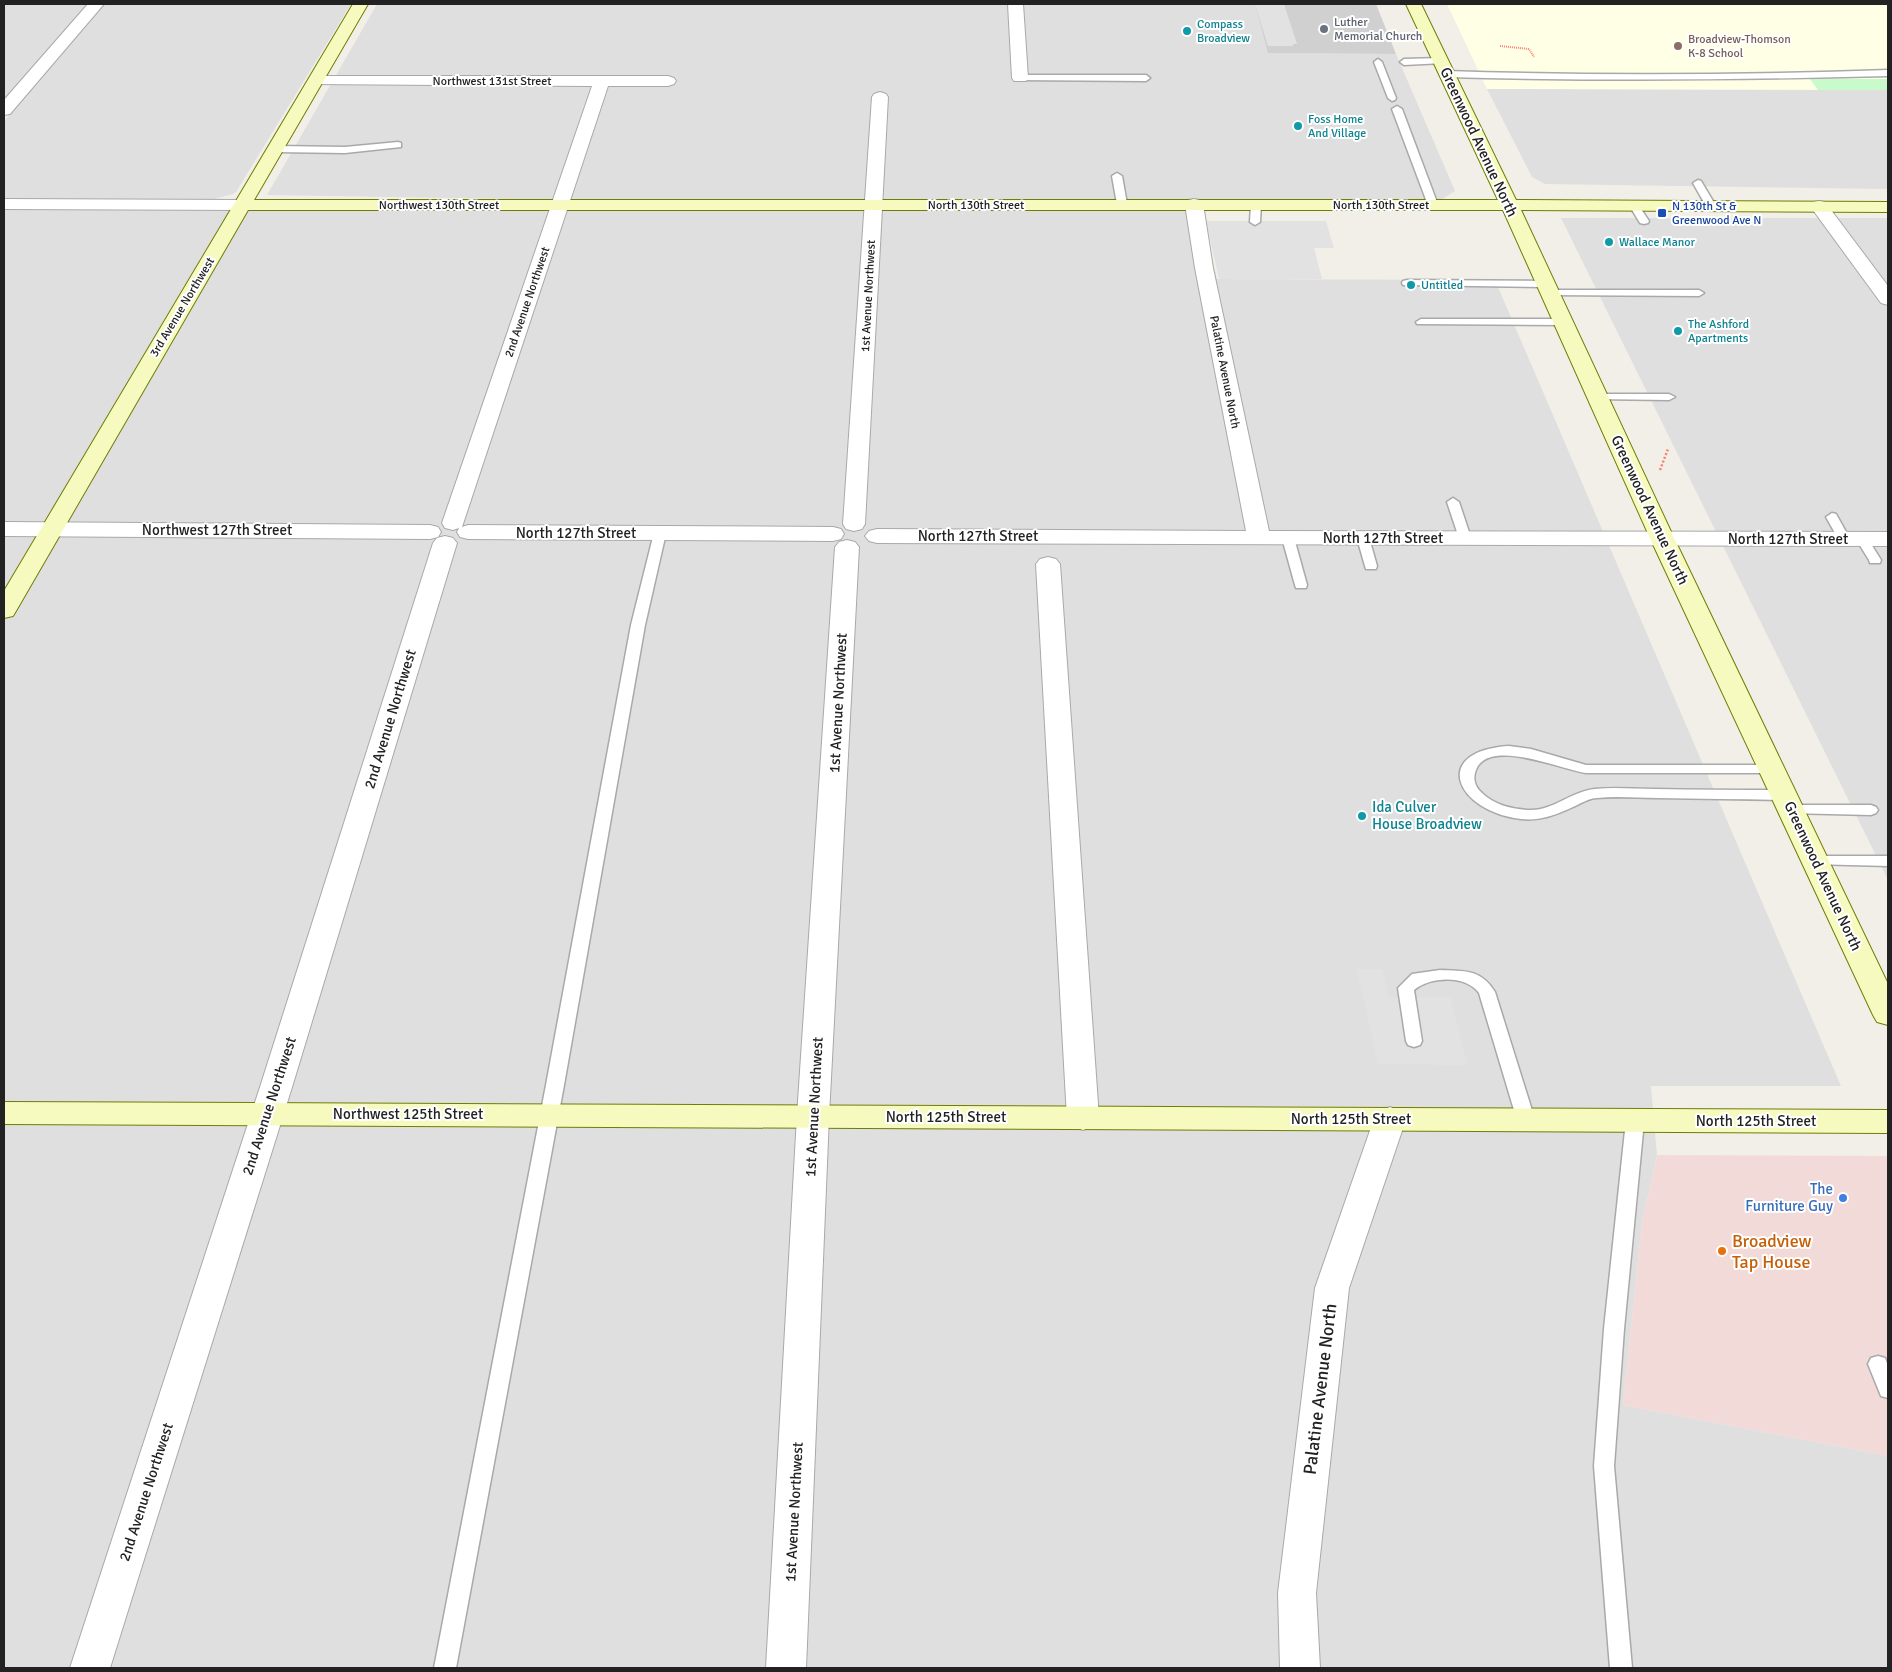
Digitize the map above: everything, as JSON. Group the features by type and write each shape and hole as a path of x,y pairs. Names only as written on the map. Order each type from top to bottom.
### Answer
{"street":[{"path":"4,110 96,4"},
{"name":"3rd Avenue Northwest","path":"4,610 360,4"},
{"path":"1015,4 1020,78"},
{"name":"Greenwood Avenue North","path":"1414,4 1548,288 1662,538 1888,1015"},
{"name":"Northwest 131st Street","path":"316,81 668,80"},
{"name":"2nd Avenue Northwest","path":"90,1668 267,1114 449,532 602,81"},
{"name":"1st Avenue Northwest","path":"786,1668 813,1116 845,535 873,205 880,98"},
{"name":"Northwest 130th Street","path":"4,204 873,205"},
{"name":"North 130th Street","path":"873,205 1194,204 1256,213 1433,205 1888,206"},
{"name":"Palatine Avenue North","path":"1194,204 1204,268 1259,538"},
{"path":"1819,206 1888,299"},
{"name":"North 127th Street","path":"449,532 845,535 872,528 877,536 1888,539"},
{"name":"Northwest 127th Street","path":"4,529 449,532"},
{"path":"1048,536 1040,559 1048,564 1083,1118"},
{"name":"Northwest 125th Street","path":"4,1113 813,1116"},
{"name":"North 125th Street","path":"813,1116 1888,1122"},
{"name":"Palatine Avenue North","path":"1300,1668 1296,1593 1332,1288 1390,1119"}],"lane":[{"path":"1378,62 1392,98"},
{"path":"1404,62 1444,68 1546,77 1734,78 1888,73"},
{"path":"1020,78 1146,78"},
{"path":"1397,109 1433,205"},
{"path":"276,149 345,150 398,145"},
{"path":"1116,176 1122,204"},
{"path":"1698,183 1711,206"},
{"path":"1634,205 1644,221"},
{"path":"1407,283 1699,293"},
{"path":"1420,322 1563,322"},
{"path":"1598,397 1669,397"},
{"path":"1453,502 1465,538"},
{"path":"1832,517 1875,560"},
{"path":"445,1668 549,1115 636,635 660,533"},
{"path":"1288,538 1301,585"},
{"path":"1363,538 1371,566"},
{"path":"1772,769 1586,769 1566,766 1524,751 1509,750 1495,752 1478,758 1468,769 1466,778 1469,787 1476,796 1487,804 1508,812 1532,815 1558,810 1579,797 1594,793 1788,803 1871,810"},
{"path":"1816,861 1888,861"},
{"path":"1414,1041 1406,988 1418,978 1440,975 1465,976 1479,981 1487,992 1526,1120"},
{"path":"1621,1668 1604,1466 1614,1329 1635,1121"},
{"path":"1878,1364 1888,1390"}],"path":[{"path":"1500,46 1529,49"}],"shaded area":[{"path":"4,4 89,4 4,100"},
{"path":"104,4 351,4 233,194 214,199 176,200 4,200 4,121"},
{"path":"377,4 1255,4 1269,53 1396,54 1455,191 1433,205 1199,205 1217,279 1495,280 1841,1086 1651,1086 1657,1155 1642,1223 1623,1405 1888,1456 1888,1668 4,1668 4,203 885,205 267,195"},
{"name":"Luther Memorial Church","path":"1255,4 1376,4 1396,54 1268,53"},
{"path":"1255,4 1284,4 1297,44 1293,44 1293,46 1268,46"},
{"name":"Broadview-Thomson K-8 School","path":"1447,4 1888,4 1888,90 1487,89"},
{"path":"1487,89 1888,90 1888,189 1545,184 1532,177"},
{"path":"1561,218 1888,218 1888,880"},
{"path":"1206,221 1326,221 1334,248 1314,248 1322,279 1219,279"},
{"path":"1357,969 1382,969 1389,998 1450,997 1467,1065 1378,1064"},
{"path":"1657,1155 1888,1156 1888,1456 1623,1405 1642,1223"}],"green space":[{"path":"1810,79 1888,79 1888,90 1818,90"}],"place":[{"name":"Luther Memorial Church","path":"1324,29"},
{"name":"Compass Broadview","path":"1187,31"},
{"name":"Broadview-Thomson K-8 School","path":"1678,46"},
{"name":"Foss Home And Village","path":"1298,126"},
{"name":"N 130th St & Greenwood Ave N","path":"1662,213"},
{"name":"Wallace Manor","path":"1609,242"},
{"name":"Untitled","path":"1411,285"},
{"name":"The Ashford Apartments","path":"1678,331"},
{"name":"Ida Culver House Broadview","path":"1362,816"},
{"name":"The Furniture Guy","path":"1843,1198"},
{"name":"Broadview Tap House","path":"1722,1251"}]}
